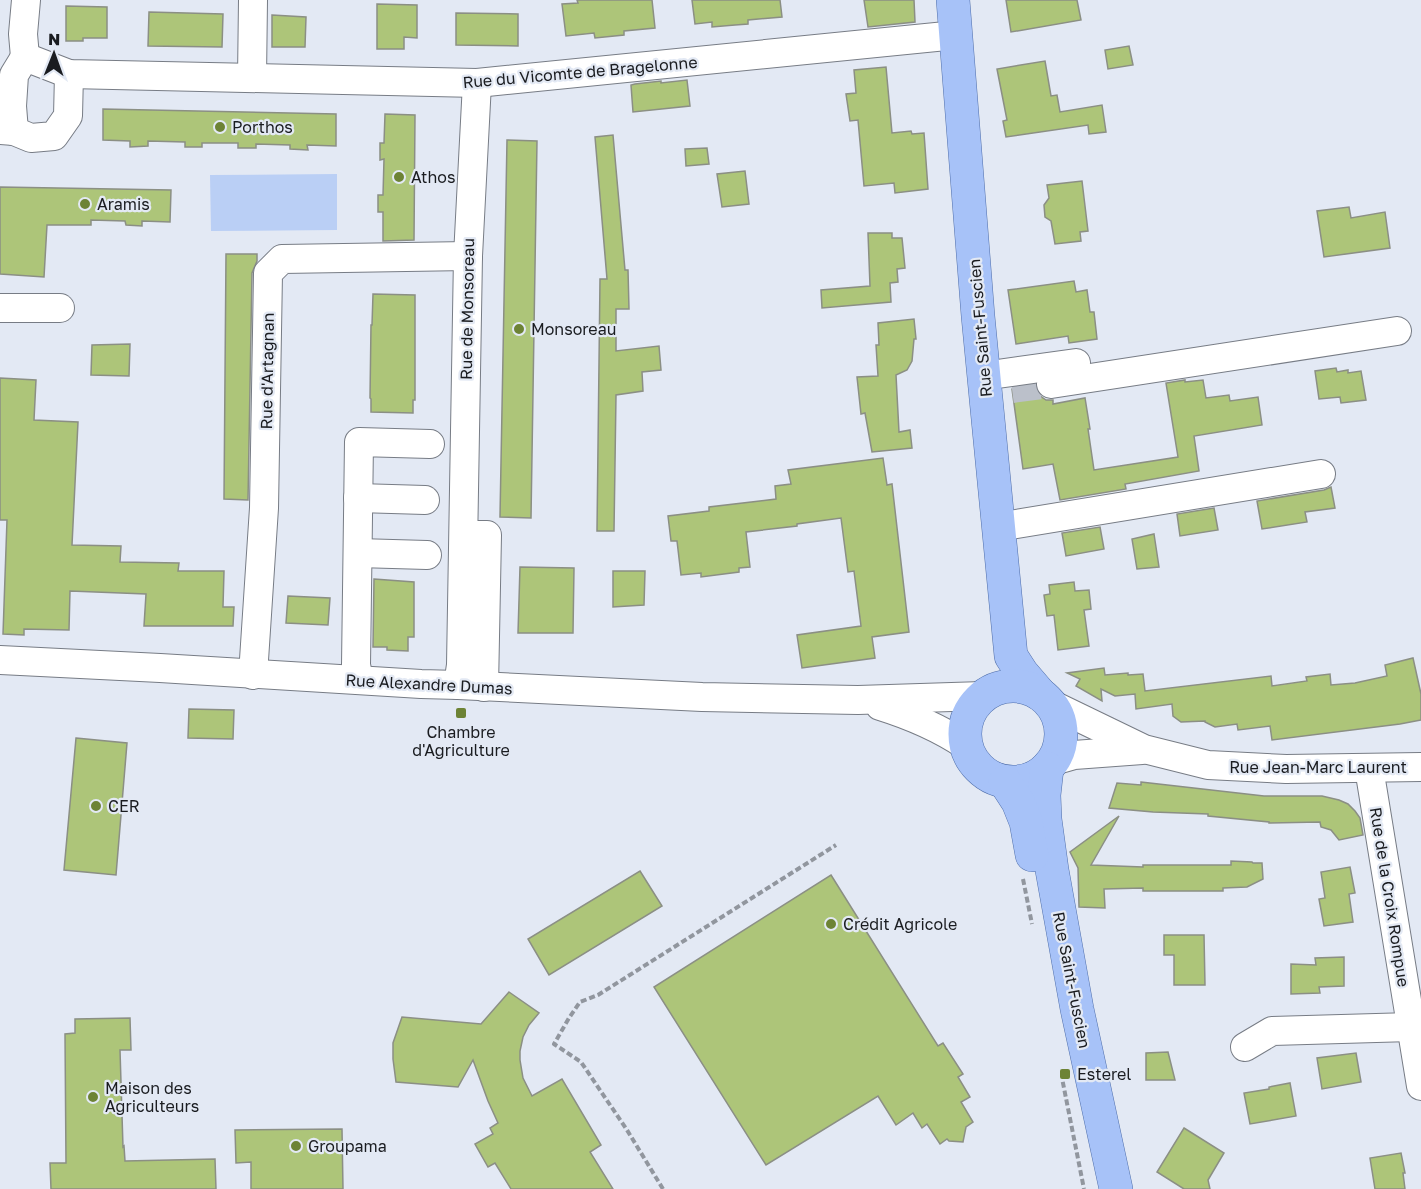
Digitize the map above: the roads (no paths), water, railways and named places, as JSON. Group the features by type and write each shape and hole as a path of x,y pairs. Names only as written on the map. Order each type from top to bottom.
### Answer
{"main road":[{"name":"Rue Saint-Fuscien","path":"953,0 993,386 998,527 1011,656 1022,673 1045,699"},
{"path":"987,693 1001,687 1011,686 1031,689 1045,699 1060,722 1058,752 1050,765 1038,776 1016,782 994,779 975,765 965,745 965,723 969,713 987,693 1011,656"},
{"name":"Rue Saint-Fuscien","path":"1050,765 1044,795 1052,870 1077,1009 1116,1189"},
{"name":"Rue Saint-Fuscien","path":"1005,782 1018,802 1026,822 1074,1073 1099,1189"}],"street":[{"path":"26,0 23,34 25,57 14,75 12,106 7,130 31,138 54,136 68,116 69,74"},
{"path":"252,78 254,0"},
{"name":"Rue du Vicomte de Bragelonne","path":"25,57 69,74 477,83 956,35"},
{"name":"Rue de Monsoreau","path":"471,686 462,665 468,256 477,83"},
{"name":"Rue d'Artagnan","path":"253,675 264,508 268,273 282,259 468,256"},
{"path":"0,308 60,308"},
{"path":"1051,384 1397,331"},
{"path":"993,386 1186,347"},
{"path":"359,680 356,665 358,442 430,444"},
{"path":"998,527 1321,474"},
{"path":"358,498 425,500"},
{"path":"358,553 427,555"},
{"name":"Rue Alexandre Dumas","path":"0,660 421,684 702,696 858,700 932,699 987,693"},
{"name":"Rue Jean-Marc Laurent","path":"1045,699 1144,749 1208,765 1269,769 1421,767"},
{"name":"Rue Alexandre Dumas","path":"858,700 919,720 944,731 965,745"},
{"name":"Rue Jean-Marc Laurent","path":"1050,765 1074,755 1144,749"},
{"name":"Rue de la Croix Rompue","path":"1369,768 1421,1086"},
{"path":"1245,1047 1272,1031 1411,1027"}],"tunnel":[{"path":"1012,389 1051,384"}],"place":[{"name":"Porthos","path":"220,127"},
{"name":"Athos","path":"399,177"},
{"name":"Aramis","path":"85,204"},
{"name":"Monsoreau","path":"519,329"},
{"name":"Chambre d'Agriculture","path":"461,713"},
{"name":"CER","path":"96,806"},
{"name":"Crédit Agricole","path":"831,924"},
{"name":"Esterel","path":"1065,1074"},
{"name":"Maison des Agriculteurs","path":"93,1097"},
{"name":"Groupama","path":"296,1146"}]}
